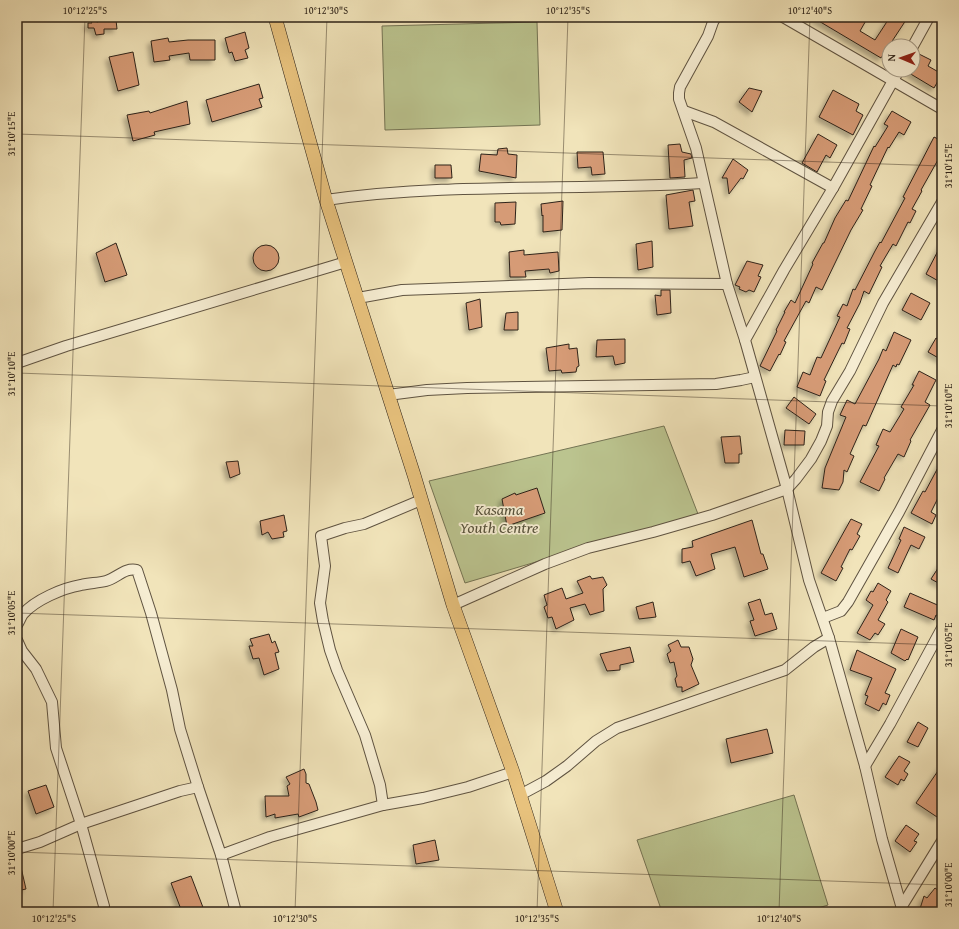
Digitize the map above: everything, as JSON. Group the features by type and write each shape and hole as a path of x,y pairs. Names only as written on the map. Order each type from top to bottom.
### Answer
{"main road":[{"path":"274,17 326,200 358,298 453,605 513,772 557,912"}],"street":[{"path":"716,17 708,36 680,87 679,99 696,148 727,284 756,377 809,580 823,618 865,766 882,839 902,909"},
{"path":"784,17 892,82 942,109"},
{"path":"917,38 929,17"},
{"path":"745,340 894,78"},
{"path":"684,112 714,122 833,188"},
{"path":"326,200 369,194 412,191 527,187 627,187 703,182"},
{"path":"453,605 545,564 588,548 653,532 786,489 812,459 822,441 828,412 832,401 850,371 883,303 942,202"},
{"path":"17,363 66,346 346,262"},
{"path":"358,298 402,290 589,283 727,284"},
{"path":"388,395 427,390 467,388 716,384 756,377"},
{"path":"823,618 841,611 848,602 899,512 942,430"},
{"path":"383,804 380,785 365,735 337,670 330,650 323,621 320,603 325,566 321,536 345,528 364,524 421,500"},
{"path":"17,625 24,614 38,602 62,590 80,585 107,581 124,571 133,569 137,570 153,620 172,690 180,729 221,855 235,911"},
{"path":"865,766 890,724 942,628"},
{"path":"520,795 546,781 596,741 617,728 785,670 814,647 829,638"},
{"path":"17,640 22,651 36,669 52,702 56,748 81,824 104,906"},
{"path":"221,855 270,837 383,804 423,798 468,787 513,772"},
{"path":"17,849 40,842 81,824 180,791 198,787"},
{"path":"902,909 942,841"}],"green space":[{"path":"537,22 540,125 385,130 382,26"},
{"name":"Kasama Youth Centre","path":"664,426 698,514 465,583 429,481"},
{"path":"794,795 828,905 805,912 662,912 637,840"}],"building":[{"path":"99,17 106,17 107,21 116,20 117,29 104,29 104,34 96,35 94,28 88,28 88,23 92,23 90,20 98,22"},
{"path":"812,17 868,17 860,31 875,40 890,17 908,17 894,38 881,38 881,58"},
{"path":"245,32 249,48 245,50 248,58 235,61 232,52 229,53 225,38"},
{"path":"168,38 169,42 215,40 215,60 190,60 189,53 169,56 170,60 154,62 151,41"},
{"path":"133,52 139,85 118,91 109,57"},
{"path":"921,55 931,60 928,66 942,74 934,88 917,78 921,78"},
{"path":"259,84 263,98 259,99 262,107 212,122 206,100"},
{"path":"749,88 762,91 752,112 739,102"},
{"path":"833,90 859,104 856,111 863,115 853,135 819,117"},
{"path":"187,101 190,124 154,132 155,135 133,141 127,115 149,111 150,113"},
{"path":"892,111 911,122 904,135 899,132 889,148 888,147 870,185 872,186 861,209 863,210 851,230 822,290 816,287 809,303 806,301 784,341 786,342 780,355 779,354 770,371 760,366 777,331 776,330 784,312 791,300 795,303 813,264 812,263 824,243 835,218 846,200 848,201 874,146 875,147 888,126 884,124"},
{"path":"818,134 837,145 830,158 826,155 817,172 802,163"},
{"path":"934,137 942,141 942,150 912,209 916,211 910,223 908,222 896,246 893,244 880,266 882,267 869,294 864,291 860,303 847,328 850,329 844,344 842,343 824,380 826,381 820,396 797,387 803,372 810,375 817,357 821,358 840,317 837,316 843,304 847,306 853,289 855,290 905,198 903,197"},
{"path":"680,144 682,152 691,154 692,158 684,160 685,177 670,178 668,145"},
{"path":"507,148 508,154 517,155 516,178 479,171 481,154 497,155 498,149"},
{"path":"577,152 603,152 605,174 592,175 591,167 578,168"},
{"path":"733,159 748,170 743,179 741,178 729,194 727,178 722,178"},
{"path":"435,165 451,165 452,178 435,178"},
{"path":"693,190 695,201 689,202 693,226 669,229 666,195"},
{"path":"563,201 562,230 543,232 543,215 542,216 541,204"},
{"path":"516,202 515,224 501,225 500,222 495,222 495,203"},
{"path":"652,241 653,267 638,270 636,244"},
{"path":"116,243 127,275 105,282 96,253"},
{"path":"942,243 942,283 926,274"},
{"path":"266,245 275,249 279,258 275,267 266,271 257,267 253,258 257,249"},
{"path":"524,250 524,255 558,252 559,271 550,273 549,269 525,271 526,277 510,277 509,252"},
{"path":"747,261 763,265 758,276 761,277 754,292 749,290 746,292 739,289 740,287 735,285"},
{"path":"661,290 670,290 671,313 657,315 655,295 661,296"},
{"path":"911,293 930,303 921,320 902,310"},
{"path":"480,299 482,327 469,330 466,303"},
{"path":"518,312 518,330 504,330 506,313"},
{"path":"894,332 911,340 899,365 897,364 896,367 893,365 866,426 863,425 850,454 854,456 847,472 844,470 843,482 839,490 822,488 825,468 846,417 840,415 847,400 855,404 883,349 886,351"},
{"path":"936,338 942,341 942,360 928,352"},
{"path":"625,339 625,363 615,365 613,356 596,357 597,340"},
{"path":"569,344 569,349 577,348 579,366 577,367 576,372 562,373 561,370 549,371 546,348"},
{"path":"919,371 936,380 925,402 930,405 910,440 911,441 904,457 898,454 884,478 885,479 879,491 860,482 879,446 876,445 883,429 890,432 904,409 901,407 914,385 912,385"},
{"path":"794,397 816,414 809,424 786,408"},
{"path":"785,430 805,431 804,445 784,445"},
{"path":"740,436 742,454 739,454 739,463 725,463 721,437"},
{"path":"942,460 942,496 940,494 931,512 936,515 932,524 911,513 923,491 925,492"},
{"path":"238,461 240,474 230,478 226,462"},
{"path":"537,488 545,513 507,526 502,499 515,493 516,495"},
{"path":"284,515 287,531 283,532 284,537 272,539 268,532 262,535 260,521"},
{"path":"851,519 862,524 857,534 860,536 852,550 850,549 841,567 843,568 836,581 821,573"},
{"path":"752,520 761,554 763,554 768,569 744,577 735,547 711,554 715,569 696,576 690,561 682,563 682,549 693,547 692,541"},
{"path":"904,527 925,537 919,549 911,545 898,573 888,568 901,540 899,539"},
{"path":"942,562 942,585 931,579"},
{"path":"590,576 592,579 603,577 607,585 603,589 604,611 590,615 585,604 570,608 574,620 556,629 552,617 548,618 544,607 547,605 544,595 562,588 566,599 583,593 577,581"},
{"path":"878,583 891,591 886,600 888,602 878,620 885,624 878,635 875,633 870,640 857,633 873,605 866,600"},
{"path":"910,593 942,607 942,617 936,615 934,620 904,607"},
{"path":"760,599 765,615 772,613 777,629 755,636 750,621 754,620 748,603"},
{"path":"653,602 656,617 639,619 636,607"},
{"path":"901,629 918,637 908,660 907,659 905,661 891,653"},
{"path":"269,634 272,643 275,641 279,652 275,653 279,669 264,675 259,658 253,659 249,646 253,646 250,639"},
{"path":"678,640 681,647 689,647 693,659 691,665 699,684 682,692 682,687 677,687 675,679 677,676 674,662 670,663 667,654 671,651 668,645"},
{"path":"630,647 634,662 620,665 620,670 607,671 600,654"},
{"path":"857,650 896,669 885,693 890,695 886,705 883,703 879,711 865,704 868,696 865,695 872,678 850,670"},
{"path":"918,722 928,728 918,747 907,742"},
{"path":"767,729 773,753 731,763 726,739"},
{"path":"899,756 910,762 904,771 908,774 904,781 901,779 898,785 885,777"},
{"path":"942,765 942,808 937,817 916,803"},
{"path":"304,769 306,774 306,783 309,784 318,810 299,817 298,814 275,818 275,814 266,817 265,796 289,796 287,786 290,784 286,777"},
{"path":"46,785 54,807 36,814 28,791"},
{"path":"906,825 919,834 914,841 917,842 910,852 895,841"},
{"path":"435,840 439,860 416,864 413,845"},
{"path":"20,863 26,889 17,891 17,864"},
{"path":"191,876 204,910 196,912 182,912 171,883"},
{"path":"935,888 942,893 942,901 938,905 942,912 919,912 924,896 927,898"}]}
